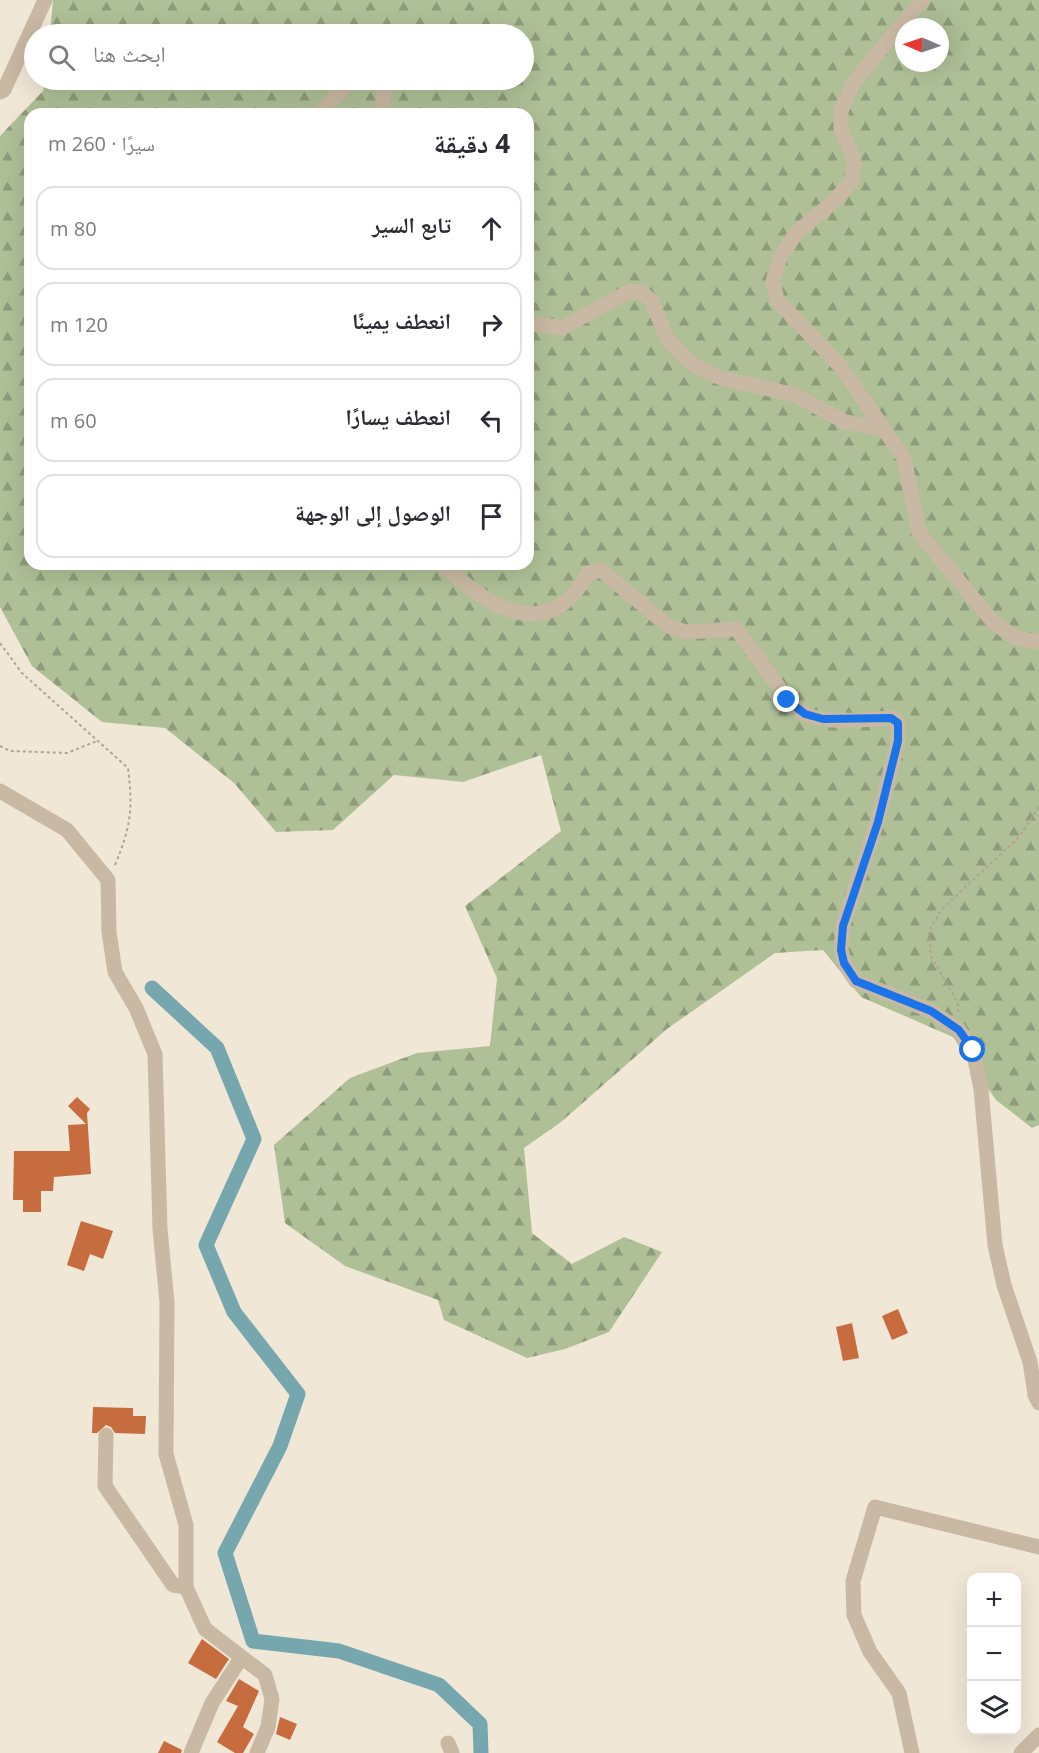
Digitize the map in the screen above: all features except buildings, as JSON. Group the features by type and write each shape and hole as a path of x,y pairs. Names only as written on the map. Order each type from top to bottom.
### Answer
{"street":[{"path":"34,24 45,0"},
{"path":"922,0 844,98 841,129 854,160 852,181 832,203 796,233 780,257 773,281 777,300 840,366 904,458 920,533 994,623 1016,638 1039,642"},
{"path":"0,92 4,90 24,46"},
{"path":"325,108 342,90"},
{"path":"383,108 384,90"},
{"path":"534,324 562,328 628,292 641,292 651,300 666,338 697,367 721,378 795,395 845,422 883,429"},
{"path":"448,570 464,585 492,604 522,614 549,609 568,600 588,573 601,570 668,626 686,632 736,629 754,650 787,700 805,714 823,719 891,718 898,723 898,741 878,822 843,926 841,950 844,963 856,981 931,1011 959,1030 973,1050 981,1089 997,1255 1004,1285 1030,1362 1035,1395 1039,1403"},
{"path":"0,791 67,830 108,880 109,932 115,972 136,1008 155,1054 160,1229 167,1302 166,1454 186,1525 186,1587 205,1629 265,1675 272,1699 268,1727 257,1753"},
{"path":"106,1435 105,1485 173,1585 186,1587"},
{"path":"912,1753 899,1693 870,1652 854,1615 853,1581 876,1507 1039,1547"},
{"path":"191,1753 212,1703 241,1658"},
{"path":"1021,1753 1039,1735"}],"path":[{"path":"0,643 22,673 128,768 132,805 128,834 108,880"},
{"path":"0,746 10,751 67,753 97,741"},
{"path":"959,1030 958,1003 931,957 929,931 942,909 1018,837 1039,807"}],"green space":[{"path":"53,0 1039,0 1039,1125 1032,1128 996,1100 953,1037 861,997 823,950 775,953 667,1029 561,1122 524,1148 532,1233 572,1264 624,1237 662,1252 609,1332 565,1349 527,1358 444,1320 438,1300 345,1266 285,1223 274,1145 350,1078 417,1053 490,1046 497,978 465,906 561,831 541,755 463,782 394,775 333,830 276,832 234,783 165,728 102,722 32,666 0,607 0,136 24,111 24,570 534,570 534,108 27,108 43,90 534,90 534,24 51,24"}],"waterway":[{"path":"152,988 217,1048 254,1139 206,1245 234,1312 298,1394 280,1446 225,1553 253,1641 339,1651 439,1685 480,1724 481,1753"}],"route":[{"path":"787,700 805,714 823,719 891,718 898,723 898,741 878,822 843,926 841,950 844,963 856,981 931,1011 959,1030 973,1050"}]}
